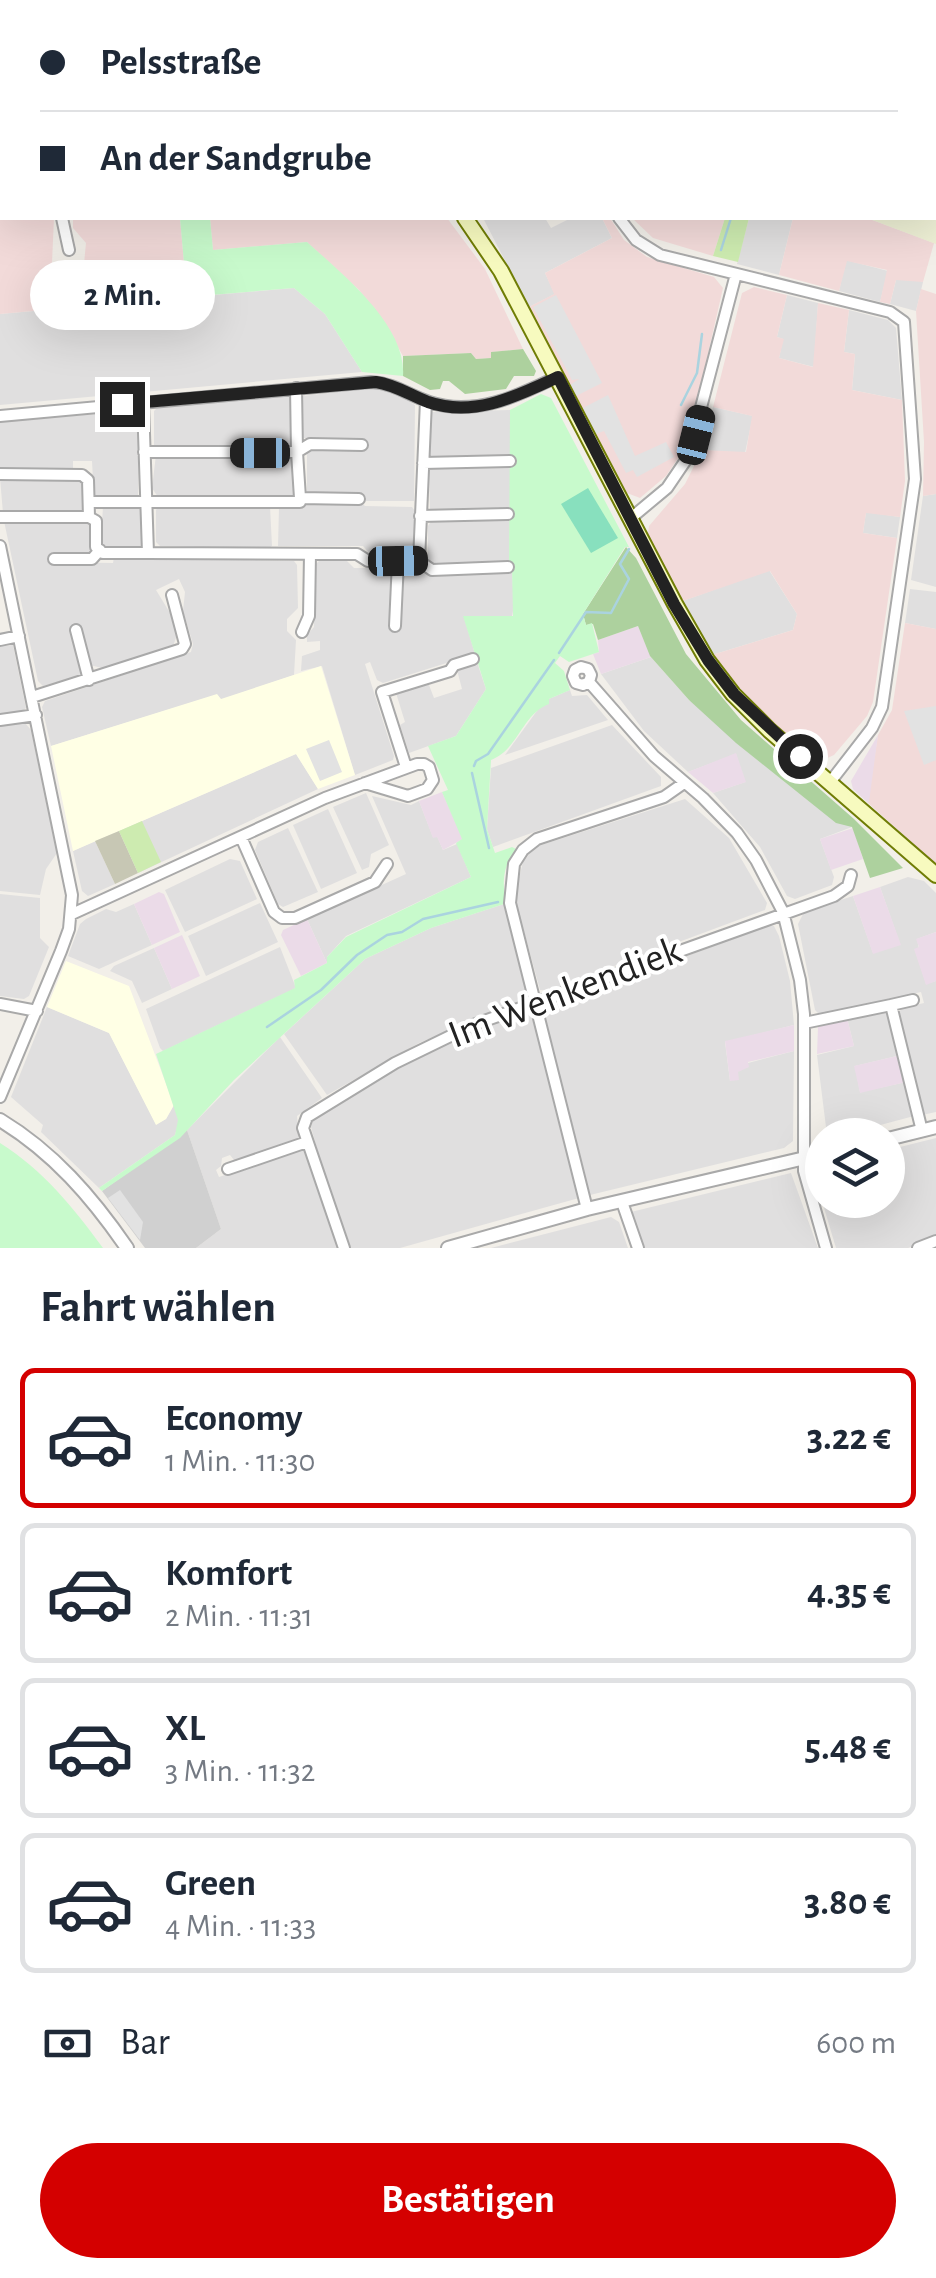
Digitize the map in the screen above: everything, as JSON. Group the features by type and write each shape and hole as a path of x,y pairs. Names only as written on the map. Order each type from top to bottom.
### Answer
{"main road":[{"path":"467,220 491,252 674,604 716,671 770,730 936,874"}],"street":[{"path":"62,220 69,250"},
{"path":"621,220 636,240 660,255 890,312 901,319 906,332 915,479 882,707 872,728 831,781"},
{"path":"631,518 667,488 688,458 736,274"},
{"path":"0,416 376,382 394,385 426,401 458,406 501,403 558,377"},
{"path":"89,502 300,502 296,388"},
{"path":"420,561 426,401"},
{"path":"143,402 148,553"},
{"path":"144,452 297,452 310,444 362,445"},
{"path":"423,464 510,461"},
{"path":"0,474 82,476 88,480 89,517"},
{"path":"300,498 358,498"},
{"path":"420,516 508,514"},
{"path":"0,517 89,517 96,521 96,548 100,550 356,554 368,561 420,561 432,570 508,567"},
{"path":"0,546 71,878 72,914 65,940 0,1097"},
{"path":"54,559 92,559 100,550"},
{"path":"302,632 309,616 310,554"},
{"path":"395,626 398,561"},
{"path":"32,697 182,649 185,644 172,595"},
{"path":"76,630 89,680"},
{"path":"0,640 19,636"},
{"path":"406,767 382,692 450,671 454,665 474,658"},
{"path":"589,682 642,743 736,832 756,860 783,912 800,980 804,1023 803,1159 812,1206 826,1248"},
{"path":"0,720 36,715"},
{"path":"72,914 364,783 417,764 428,767 432,774 432,785 415,796 364,783"},
{"path":"587,1209 510,904 512,872 518,856 537,839 664,796 684,784"},
{"path":"241,836 274,912 282,918 296,918 376,882 387,864"},
{"name":"Im Wenkendiek","path":"308,1142 303,1128 306,1118 444,1038 834,896 848,886 851,876"},
{"path":"804,1023 913,1000"},
{"path":"0,1004 37,1011"},
{"path":"891,1006 929,1129"},
{"path":"0,1120 58,1163 127,1248"},
{"path":"228,1169 308,1142 344,1248"},
{"path":"448,1248 587,1209 803,1159"},
{"path":"622,1202 638,1248"},
{"path":"918,1248 936,1242"}],"shaded area":[{"path":"0,220 54,220 52,263 84,264 86,243 73,228 73,220 180,220 187,297 0,314"},
{"path":"210,220 448,220 485,269 523,349 492,352 492,358 476,359 471,353 403,356 359,290 307,242 213,250"},
{"path":"484,220 546,220 551,228 567,220 603,220 612,238 545,273 555,294 529,307"},
{"path":"603,220 611,220 624,240 647,257 714,277 723,288 687,445 666,476 640,498 627,493 529,307 554,294 545,273 612,238"},
{"path":"634,220 724,220 713,256 653,238"},
{"path":"748,220 793,220 779,275 737,264"},
{"path":"793,220 872,220 934,243 923,282 896,280 890,304 880,302 887,270 847,261 839,291 779,275"},
{"path":"872,220 936,220 936,244"},
{"path":"846,260 888,271 880,302 839,291"},
{"path":"896,280 923,282 916,311 890,304"},
{"path":"754,287 787,295 777,337 784,339 779,358 813,367 818,303 849,310 844,352 855,354 852,390 902,400 905,481 900,517 866,513 863,533 897,538 873,702 867,716 834,755 823,760 812,756 756,709 712,655 793,630 797,614 770,571 680,602 648,534 649,526 685,484 702,450 746,452 752,416 713,407 742,293"},
{"path":"294,288 325,314 362,372 0,405 0,314"},
{"path":"921,289 936,294 936,494 923,496 924,442 916,311"},
{"path":"556,295 602,383 576,396 570,385 579,379 572,380 533,307"},
{"path":"787,295 818,303 814,367 779,358 783,339 777,337"},
{"path":"849,310 888,320 896,328 902,400 852,390 855,354 844,352"},
{"path":"372,388 398,394 415,405 414,501 366,501 358,493 307,492 307,450 364,441 302,438 303,396"},
{"path":"608,395 635,456 666,442 674,457 637,477 633,470 626,473 604,431 596,434 583,408"},
{"path":"288,396 294,400 290,447 154,445 157,408"},
{"path":"713,407 753,416 745,453 702,450"},
{"path":"510,410 510,458 428,457 430,412"},
{"path":"132,411 140,417 138,497 94,499 92,461 73,461 73,470 0,470 0,422"},
{"path":"156,455 294,456 296,495 158,497 152,488"},
{"path":"510,463 510,512 430,509 432,467"},
{"path":"0,478 81,478 85,485 85,513 3,513"},
{"path":"936,494 936,587 911,580 923,496"},
{"path":"308,501 412,507 414,549 404,555 370,554 363,546 278,546 279,508 305,506"},
{"path":"103,506 141,506 142,548 104,548"},
{"path":"159,506 270,506 272,546 160,546 156,542"},
{"path":"866,512 900,517 897,538 863,533"},
{"path":"487,516 510,517 509,566 428,562 428,526 432,520 482,520"},
{"path":"4,521 90,522 92,554 52,562 113,563 114,557 294,561 298,608 287,619 287,631 296,640 294,675 221,700 216,695 51,746 42,707 45,701 191,652 193,644 183,611 185,592 179,579 156,590 177,635 173,646 102,668 90,665 81,675 43,686 38,681"},
{"path":"321,559 346,560 354,568 402,572 405,568 428,573 512,570 514,605 512,616 464,617 475,654 383,683 377,680 370,662 365,664 394,756 393,760 355,775 322,666 301,671 302,656 320,650 320,641 307,642 314,627 315,565"},
{"path":"769,570 797,614 793,630 712,655 680,602"},
{"path":"910,589 936,592 936,629 905,623"},
{"path":"905,623 936,629 936,864 867,802 878,735 892,710"},
{"path":"638,626 651,657 601,674 593,654 599,652 598,640"},
{"path":"13,645 26,708 0,715 0,646"},
{"path":"651,657 689,700 852,827 820,839 834,877 832,885 795,899 787,896 760,847 713,793 745,782 736,754 688,772 644,731 601,674"},
{"path":"477,662 486,689 456,736 409,753 396,693 425,683 434,698 462,689 457,670"},
{"path":"321,666 355,775 318,789 296,754 73,851 51,746 217,694 221,699"},
{"path":"570,690 572,696 587,695 608,720 505,755 539,708"},
{"path":"936,706 936,760 924,765 904,711"},
{"path":"25,723 31,730 57,853 46,869 40,895 0,891 0,726"},
{"path":"612,725 661,777 661,786 493,847 487,829 491,768"},
{"path":"878,735 867,802 853,789 851,781"},
{"path":"329,740 342,772 320,781 306,749"},
{"path":"736,753 746,782 713,793 688,772"},
{"path":"296,754 318,789 138,873 119,831"},
{"path":"442,792 463,839 443,850 437,837 433,838 419,801"},
{"path":"366,793 389,845 371,854 369,867 362,870 333,807"},
{"path":"372,796 411,805 419,801 433,837 437,836 443,850 457,844 471,877 346,936 327,957 327,963 307,919 406,874"},
{"path":"685,799 729,838 767,903 765,910 550,990 540,990 517,906 523,862 535,847"},
{"path":"328,809 357,873 321,889 293,825"},
{"path":"288,828 318,892 283,907 278,904 255,850 258,842"},
{"path":"853,828 863,859 831,870 820,839"},
{"path":"119,831 138,873 115,884 95,841"},
{"path":"95,841 115,884 88,896 82,891 73,851"},
{"path":"230,859 240,861 257,899 185,932 165,890"},
{"path":"908,877 924,881 936,893 936,932 917,939 926,984 936,981 936,1112 922,1115 898,1014 902,1008 924,1003 921,992 820,1015 815,1010 798,924 804,912 853,896 873,953 900,944 880,887"},
{"path":"880,887 901,945 873,954 853,896"},
{"path":"159,892 164,894 180,932 152,945 134,904"},
{"path":"0,894 40,898 40,938 49,947 29,996 24,999 0,996"},
{"path":"260,903 278,942 206,976 188,936"},
{"path":"507,903 529,993 526,999 419,1043 327,1095 284,1034 365,959 431,928"},
{"path":"134,904 152,945 99,969 68,956 80,924 86,919 106,909 116,912"},
{"path":"307,919 327,963 301,976 281,935 283,930"},
{"path":"774,926 779,936 790,981 794,1025 725,1042 730,1081 748,1063 794,1051 793,1141 784,1148 590,1195 541,1010"},
{"path":"936,932 936,981 926,985 914,949 919,947 916,939"},
{"path":"182,935 200,976 172,989 154,948"},
{"path":"280,947 296,988 163,1051 160,1048 146,1009"},
{"path":"154,948 172,989 142,1003 132,981 110,971"},
{"path":"66,961 129,986 174,1105 166,1119 156,1125 109,1033 47,1007"},
{"path":"47,1007 109,1033 156,1124 166,1119 174,1105 179,1121 175,1135 99,1188 41,1132 43,1125 11,1097"},
{"path":"526,1011 544,1055 579,1198 400,1248 351,1248 320,1160 311,1127 313,1120 413,1059"},
{"path":"887,1014 897,1056 855,1066 860,1092 906,1082 914,1116 825,1118 817,1055 854,1046 847,1018"},
{"path":"847,1018 854,1046 817,1054 818,1027"},
{"path":"794,1025 794,1051 748,1062 749,1067 738,1072 739,1080 730,1081 725,1041"},
{"path":"280,1037 322,1098 297,1116 299,1140 240,1161 230,1155 222,1158 216,1170 219,1177 303,1149 339,1248 196,1248 221,1229 187,1130"},
{"path":"897,1056 906,1082 860,1093 854,1066"},
{"path":"187,1130 221,1229 196,1248 145,1248 102,1191"},
{"path":"936,1138 936,1238 908,1248 836,1248 827,1218 905,1218 905,1146"},
{"path":"791,1173 818,1248 644,1248 631,1212"},
{"path":"120,1190 143,1222 140,1240 108,1198"},
{"path":"611,1217 619,1222 628,1248 491,1248"}],"green space":[{"path":"180,220 210,220 213,250 307,242 383,319 401,357 403,376 362,372 325,314 294,288 187,297"},
{"path":"724,220 748,220 738,262 713,256"},
{"path":"523,349 536,371 534,376 514,376 506,389 465,394 449,381 443,381 440,389 430,390 403,376 403,356 471,353 476,359 491,358 491,352"},
{"path":"541,394 551,398 629,547 625,547 583,614 586,625 592,623 599,652 569,662 560,656 555,663 564,671 570,690 549,699 549,704 532,716 508,748 491,760 487,829 495,853 516,849 504,875 507,903 431,928 365,959 234,1080 180,1138 102,1191 99,1188 175,1135 178,1120 156,1054 295,988 294,980 327,963 327,957 346,937 471,877 456,843 462,839 442,792 448,790 428,746 456,736 486,689 463,616 513,616 509,566 510,410"},
{"path":"588,488 618,538 591,553 561,504"},
{"path":"626,547 636,558 686,654 741,720 854,819 903,868 870,878 852,827 836,823 689,700 650,656 638,626 598,640 593,624 586,625 583,614"},
{"path":"142,821 161,862 138,873 119,831"},
{"path":"0,1143 56,1190 103,1248 0,1248"}],"waterway":[{"path":"721,250 730,220"},
{"path":"681,405 697,373 702,334"},
{"path":"559,653 586,612 611,613 629,579 620,564 629,549"},
{"path":"474,766 488,754 554,660"},
{"path":"472,773 489,848"},
{"path":"267,1027 321,990 357,955 387,935 402,932 423,919 498,902"}],"route":[{"path":"122,404 376,382 394,385 426,401 458,406 501,403 558,377 674,604 708,660 734,694 800,756"}]}
